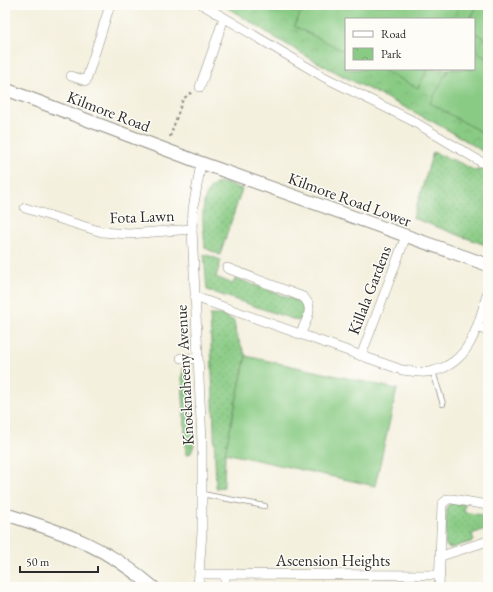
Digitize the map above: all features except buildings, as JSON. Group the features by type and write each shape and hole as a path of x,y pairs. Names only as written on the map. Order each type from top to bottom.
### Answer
{"street":[{"path":"71,76 86,81 110,5"},
{"path":"203,5 324,77 411,120 488,166"},
{"path":"200,87 224,18"},
{"name":"Kilmore Road","path":"5,89 201,163"},
{"name":"Knocknaheeny Avenue","path":"198,587 200,574 202,442 192,229 193,209 201,163"},
{"name":"Kilmore Road Lower","path":"201,163 488,265"},
{"name":"Fota Lawn","path":"25,208 102,232 129,234 192,229"},
{"name":"Killala Gardens","path":"361,356 406,236"},
{"path":"227,268 303,297 308,301 310,309 300,335"},
{"path":"433,372 448,365 460,356 471,344 488,291"},
{"name":"Killala Gardens","path":"195,297 402,370 433,372"},
{"path":"477,327 488,331"},
{"path":"181,358 197,359"},
{"path":"439,587 442,504 445,501 452,499 488,505"},
{"path":"5,514 58,530 90,544 124,564 153,587"},
{"path":"441,556 488,541"},
{"name":"Ascension Heights","path":"200,574 225,576 440,575"},
{"path":"225,576 225,587"}],"lane":[{"path":"433,372 443,404"},
{"path":"202,494 265,506"}],"path":[{"path":"170,138 183,99 200,87"}],"green space":[{"path":"223,5 488,5 488,155 430,120 350,80 289,46"},
{"path":"305,5 460,5 454,18 345,18 345,52 294,26"},
{"path":"478,5 488,5 488,40 475,33 475,18 471,18"},
{"path":"475,52 488,59 488,136 430,103 448,70 475,70"},
{"path":"382,70 427,70 418,88"},
{"path":"433,152 463,164 475,171 483,169 488,172 488,246 413,218"},
{"path":"219,183 226,183 242,189 220,255 205,248 203,221 204,202 207,194 212,187"},
{"path":"204,254 221,260 216,277 233,284 235,279 238,279 295,300 303,305 301,318 298,321 207,290"},
{"path":"210,315 222,315 234,321 236,334 246,356 225,453 224,487 216,488"},
{"path":"246,356 397,389 375,486 225,453"},
{"path":"184,367 188,369 190,373 194,445 191,453 186,455 182,376"},
{"path":"450,503 465,504 464,512 488,516 488,528 472,534 474,541 451,548 447,547 445,543 447,506"}]}
